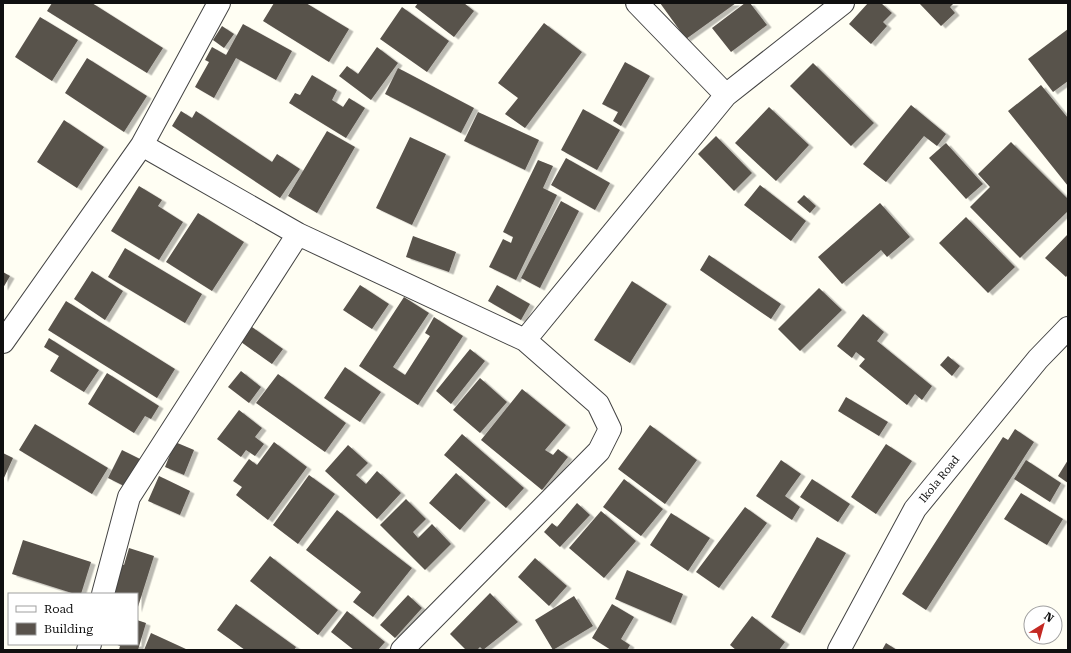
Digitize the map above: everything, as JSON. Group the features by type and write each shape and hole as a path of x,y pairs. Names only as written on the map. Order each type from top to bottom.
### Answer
{"street":[{"path":"3,342 142,145 219,3"},
{"path":"637,3 726,95"},
{"path":"526,340 726,95 843,3"},
{"path":"142,145 298,234 526,340 598,404 610,429 599,451 402,650"},
{"path":"103,593 130,497 298,234"},
{"name":"Ikola Road","path":"839,650 915,509 1038,359 1068,328"}],"building":[{"path":"52,3 92,3 163,48 147,73 47,11"},
{"path":"274,3 306,3 349,29 329,62 263,21"},
{"path":"418,3 464,3 474,11 454,37 415,7"},
{"path":"660,3 736,3 686,39"},
{"path":"745,3 750,3 767,25 731,52 712,28"},
{"path":"868,3 881,3 892,13 883,22 887,26 871,44 849,24"},
{"path":"919,3 954,3 950,7 955,13 941,26"},
{"path":"402,7 449,41 427,72 380,39"},
{"path":"40,17 78,40 52,81 15,57"},
{"path":"544,23 582,52 525,128 505,114 518,98 498,83"},
{"path":"243,24 292,51 276,80 236,58 214,98 195,87 209,62 205,60 212,47 226,55"},
{"path":"222,26 234,34 224,48 213,40"},
{"path":"1068,29 1068,81 1053,92 1028,59"},
{"path":"377,47 398,63 371,100 339,76 347,66 358,74"},
{"path":"87,58 147,96 124,132 65,93"},
{"path":"625,62 650,76 621,126 613,121 618,112 602,104"},
{"path":"813,63 874,123 851,146 790,86"},
{"path":"398,68 474,108 461,133 385,94"},
{"path":"312,75 337,90 332,100 343,107 349,98 365,108 346,138 289,103 295,93 300,95"},
{"path":"1041,85 1068,118 1068,186 1008,111"},
{"path":"911,105 946,134 937,146 924,136 886,182 863,164"},
{"path":"769,107 809,145 776,181 735,143"},
{"path":"583,109 620,130 597,170 561,150"},
{"path":"181,111 192,118 196,111 272,162 277,154 300,169 280,198 172,126"},
{"path":"478,112 539,140 525,170 464,141"},
{"path":"64,120 104,147 77,188 37,162"},
{"path":"327,131 355,147 317,213 288,196"},
{"path":"716,136 752,173 734,191 698,154"},
{"path":"410,137 446,154 412,225 376,208"},
{"path":"1011,142 1068,199 1068,211 1020,258 970,207 990,187 978,174"},
{"path":"946,143 983,184 966,199 929,158"},
{"path":"566,158 610,183 595,210 551,185"},
{"path":"538,160 553,166 543,188 557,195 516,280 489,267 503,239 511,243 513,237 503,232"},
{"path":"760,185 806,221 791,241 744,205"},
{"path":"139,186 162,200 158,206 183,222 159,260 111,231"},
{"path":"804,195 816,206 810,213 797,202"},
{"path":"561,201 579,211 540,288 521,278"},
{"path":"880,203 910,237 887,257 881,250 842,284 818,257"},
{"path":"198,213 244,242 212,291 166,262"},
{"path":"966,217 1015,267 988,293 939,243"},
{"path":"1068,234 1068,274 1066,277 1045,258"},
{"path":"413,236 456,252 449,272 406,257"},
{"path":"125,248 202,294 185,323 108,277"},
{"path":"709,255 781,304 771,319 700,270"},
{"path":"92,271 123,291 105,320 74,299"},
{"path":"3,272 10,276 3,288"},
{"path":"632,281 667,304 630,363 594,340"},
{"path":"360,285 389,304 372,329 343,310"},
{"path":"497,285 530,304 521,320 488,301"},
{"path":"819,288 842,310 800,351 778,329"},
{"path":"404,297 429,313 393,367 405,375 430,336 425,333 434,317 463,336 418,405 359,366"},
{"path":"66,301 175,369 157,398 48,330"},
{"path":"863,314 884,332 877,341 932,386 922,400 915,394 907,405 859,366 865,359 856,352 852,358 837,346"},
{"path":"252,327 283,349 272,364 241,342"},
{"path":"49,338 99,370 84,392 50,371 59,356 44,347"},
{"path":"470,349 485,361 451,404 436,391"},
{"path":"948,356 960,366 952,376 940,365"},
{"path":"345,367 381,392 360,422 324,398"},
{"path":"241,371 261,387 249,403 228,387"},
{"path":"107,373 159,406 151,419 145,416 134,433 88,404"},
{"path":"278,374 346,423 325,452 256,403"},
{"path":"480,378 507,402 480,433 453,410"},
{"path":"522,389 566,425 545,450 553,455 558,449 568,457 542,490 481,440"},
{"path":"846,397 888,422 879,436 838,411"},
{"path":"239,410 262,428 255,437 264,444 255,456 246,450 241,457 217,439"},
{"path":"35,424 108,468 92,494 19,450"},
{"path":"650,425 697,460 665,504 618,469"},
{"path":"1015,429 1034,442 926,610 902,594 1003,437 1008,440"},
{"path":"462,434 524,488 506,508 444,455"},
{"path":"175,442 194,450 184,475 165,467"},
{"path":"274,442 307,467 268,520 236,495 242,487 233,481 249,459 257,465"},
{"path":"886,444 912,461 876,514 851,497"},
{"path":"348,445 368,463 356,475 366,484 377,471 401,493 377,519 325,471"},
{"path":"122,450 142,460 128,488 108,478"},
{"path":"3,453 13,458 3,480"},
{"path":"781,460 801,474 785,496 800,507 792,520 756,496"},
{"path":"1026,460 1061,483 1050,502 1014,479"},
{"path":"1068,460 1068,483 1058,476"},
{"path":"456,473 486,500 460,530 429,503"},
{"path":"309,475 335,494 298,544 273,525"},
{"path":"159,476 190,491 180,515 148,501"},
{"path":"624,479 663,509 641,536 603,507"},
{"path":"812,479 850,504 838,522 800,497"},
{"path":"1021,493 1063,519 1047,545 1004,519"},
{"path":"406,499 426,519 413,532 418,538 432,524 451,544 425,570 380,525"},
{"path":"577,503 590,515 560,547 544,532 552,523 557,527"},
{"path":"745,507 767,523 719,588 696,572"},
{"path":"337,510 412,568 373,617 353,602 361,592 306,550"},
{"path":"601,511 636,541 604,578 569,548"},
{"path":"671,513 710,538 688,571 650,545"},
{"path":"817,537 846,553 800,633 771,617"},
{"path":"23,540 91,562 81,593 72,593 12,574"},
{"path":"129,548 154,556 138,607 138,593 113,593 118,563 124,565"},
{"path":"270,556 338,610 318,635 250,581"},
{"path":"535,558 567,586 549,606 518,577"},
{"path":"627,570 683,594 671,623 615,599"},
{"path":"490,593 518,622 483,650 480,647 477,650 466,650 450,634"},
{"path":"408,595 422,608 395,638 380,625"},
{"path":"574,596 593,626 553,650 535,620"},
{"path":"236,604 296,647 294,650 245,650 217,630"},
{"path":"612,604 634,617 621,639 630,645 627,650 611,650 592,638"},
{"path":"347,611 385,642 378,650 354,650 331,632"},
{"path":"752,616 785,642 779,650 736,650 730,645"},
{"path":"138,620 146,623 138,650 119,650 120,646 118,645 138,645"},
{"path":"151,633 188,650 144,650"},
{"path":"886,643 897,650 882,650"}]}
